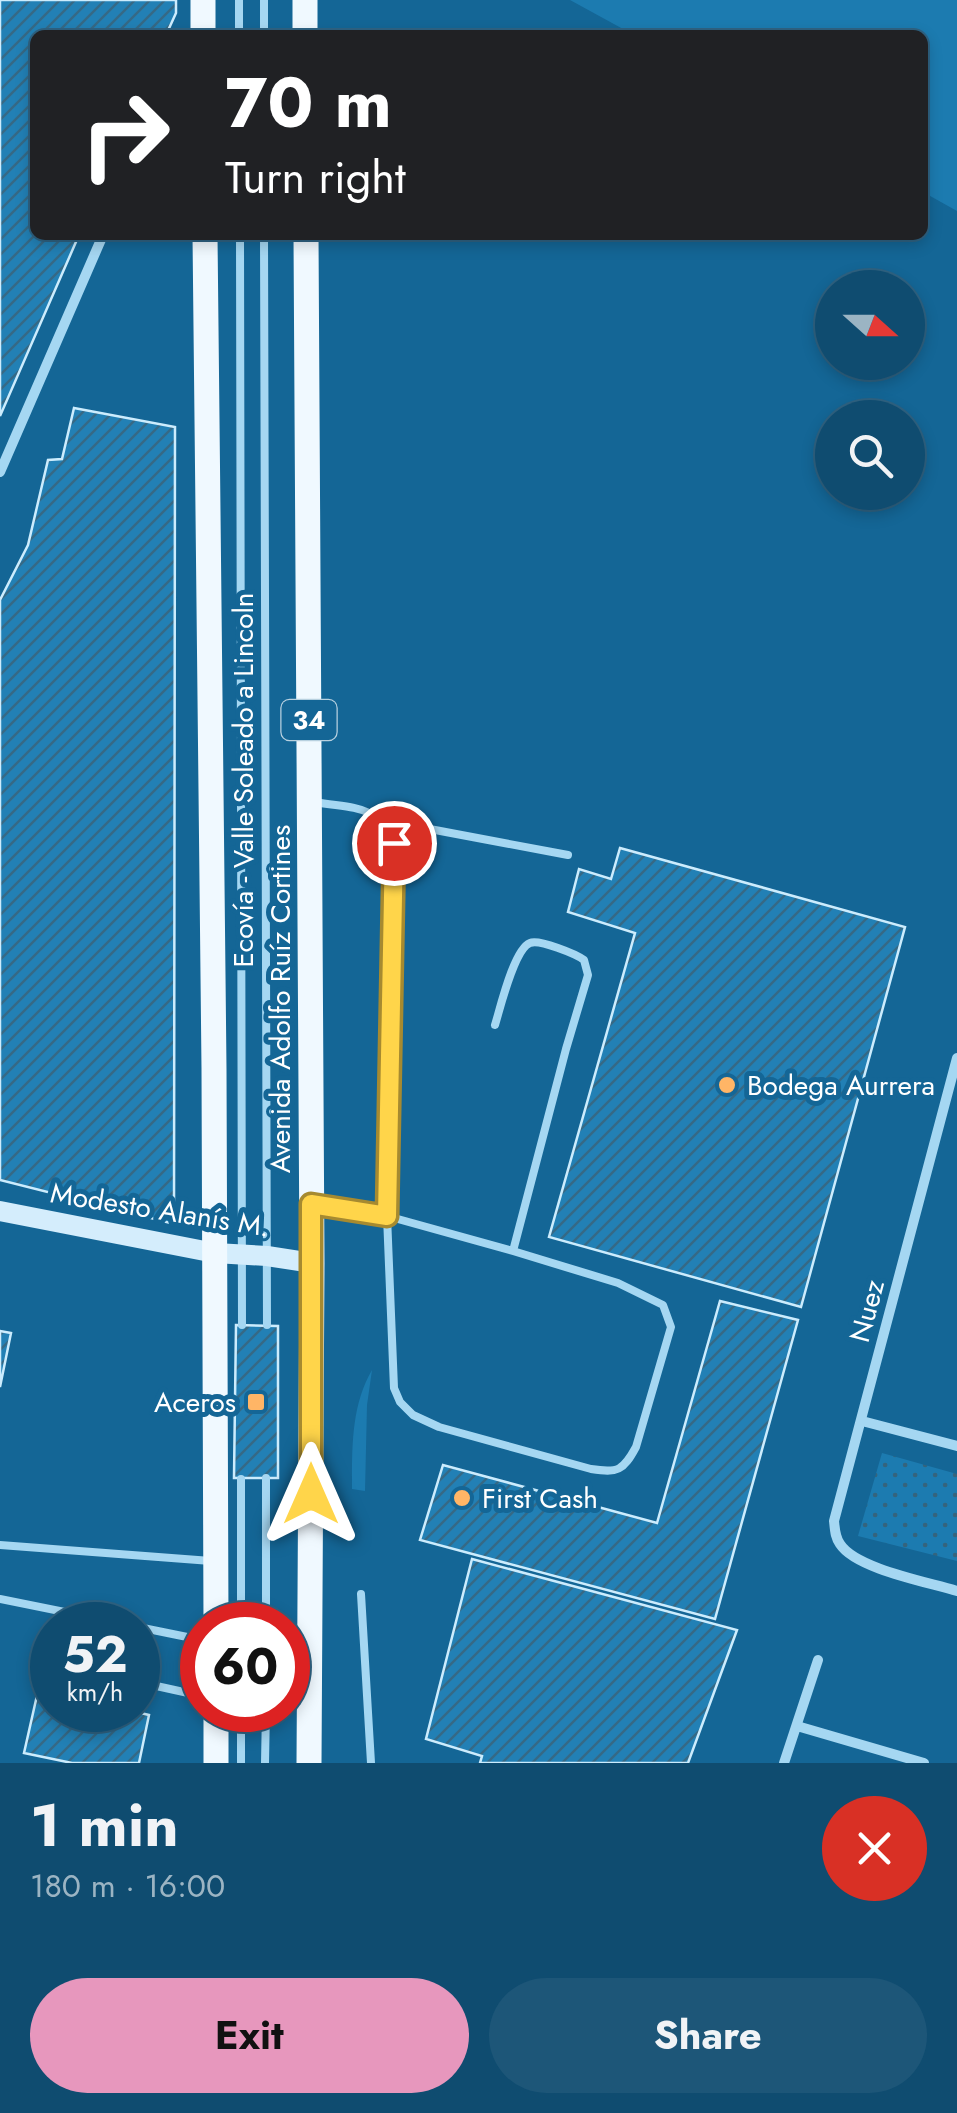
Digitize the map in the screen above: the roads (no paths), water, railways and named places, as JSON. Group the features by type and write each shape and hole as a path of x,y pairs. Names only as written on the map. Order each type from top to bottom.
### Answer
{"main road":[{"path":"305,0 305,30"},
{"path":"205,240 216,1602"},
{"name":"Avenida Adolfo Ruíz Cortines","path":"306,240 312,1263 309,1763"},
{"path":"216,1732 216,1763"}],"street":[{"path":"0,472 101,240"},
{"name":"Nuez","path":"957,1058 834,1521 835,1536 842,1548 865,1564 957,1591"},
{"name":"Modesto Alanís M.","path":"0,1211 215,1253 312,1263"},
{"path":"862,1420 957,1446"},
{"path":"784,1763 818,1660"},
{"path":"797,1726 924,1763"}],"lane":[{"path":"239,0 239,30"},
{"path":"264,0 264,30"},
{"path":"240,240 242,1326"},
{"name":"Ecovía - Valle Soleado a Lincoln","path":"264,240 267,1326"},
{"path":"310,802 373,813 382,820 394,843 387,1216 394,1388 400,1402 413,1415 439,1427 591,1469 612,1472 626,1464 636,1447 671,1328 663,1305 618,1283 512,1251 387,1216 311,1204"},
{"path":"382,820 568,855"},
{"path":"495,1026 516,961 530,943 538,942 584,960 588,975 512,1251"},
{"path":"266,1478 266,1602"},
{"path":"241,1602 242,1479"},
{"path":"0,1545 216,1561"},
{"path":"362,1594 371,1763"},
{"path":"0,1599 30,1605"},
{"path":"241,1732 241,1763"},
{"path":"266,1732 266,1763"}],"place":[{"name":"Bodega Aurrera","path":"727,1085"},
{"name":"Aceros","path":"256,1402"},
{"name":"First Cash","path":"462,1498"}]}
